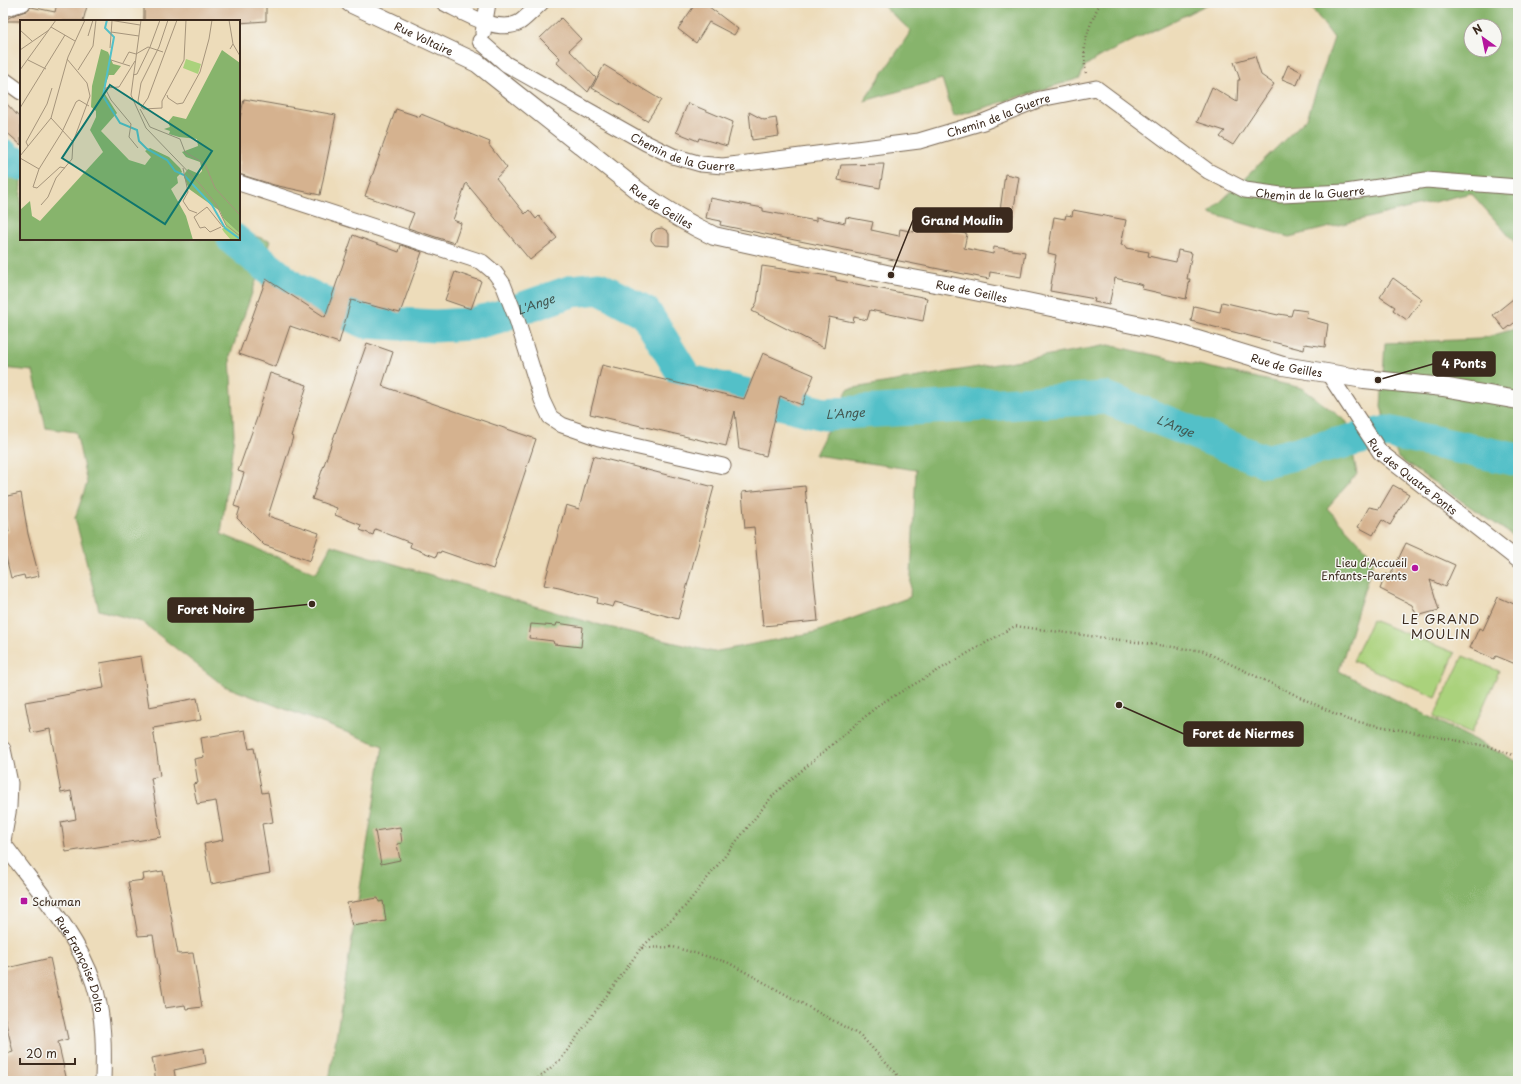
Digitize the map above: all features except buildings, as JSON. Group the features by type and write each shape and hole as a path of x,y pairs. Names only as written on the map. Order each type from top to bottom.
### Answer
{"street":[{"path":"3,9 22,3"},
{"name":"Rue Voltaire","path":"350,3 476,63"},
{"path":"444,3 485,23 503,26 513,25 520,22 541,3"},
{"path":"476,63 488,3"},
{"name":"Chemin de la Guerre","path":"480,41 506,64 640,139 673,156 701,164 723,166 919,140 983,122 1040,99 1096,88 1208,171 1245,190 1281,195 1339,192 1426,180 1518,187"},
{"name":"Rue de Geilles","path":"476,63 641,193 669,212 700,230 714,236 891,275 946,285 1175,333 1272,363 1328,373 1443,387 1518,400"},
{"path":"3,79 20,91"},
{"path":"240,183 482,262 495,273 504,284 518,320 542,400 550,417 562,425 599,438 723,466"},
{"name":"Rue des Quatre Ponts","path":"1328,373 1380,452 1518,560"},
{"path":"3,749 10,783 9,807 3,842"},
{"name":"Rue Françoise Dolto","path":"3,842 70,935 94,984 103,1030 103,1081"}],"path":[{"path":"1090,90 1085,66 1084,49 1087,34 1100,3"},
{"path":"535,1081 561,1058 641,948 683,909 774,794 880,704 1015,626 1203,651 1348,720 1491,747 1518,757"},
{"path":"641,948 673,947 727,962 861,1036 903,1081"}],"green space":[{"path":"880,3 1210,3 1097,58 1085,66 1080,78 954,117 942,79 864,101 911,31"},
{"path":"1308,3 1518,3 1518,246 1471,193 1289,237 1209,213 1307,118 1334,38"},
{"path":"3,137 20,152 20,240 240,240 240,231 270,241 230,356 234,435 221,534 316,573 331,545 588,622 713,652 816,632 910,597 916,470 815,455 848,389 1109,345 1302,388 1347,422 1357,474 1327,508 1374,558 1339,671 1518,762 1518,1081 329,1081 383,746 224,686 142,622 99,610 75,518 87,483 76,432 46,428 33,371 3,368"},
{"path":"1518,328 1518,539 1398,458 1381,407 1385,343 1480,339"},
{"path":"1372,620 1455,653 1436,698 1353,661"},
{"path":"1463,656 1499,671 1471,734 1434,717"}],"waterway":[{"name":"L'Ange","path":"3,155 9,161 20,164"},
{"name":"L'Ange","path":"234,240 293,288 365,322 435,326 471,324 498,317 572,291 599,288 645,312 687,380 824,414 1106,398 1265,461 1387,432 1518,460"}],"place":[{"name":"Grand Moulin","path":"891,275"},
{"name":"4 Ponts","path":"1378,380"},
{"name":"Lieu d'Accueil Enfants-Parents","path":"1415,568"},
{"name":"Foret Noire","path":"312,604"},
{"name":"Foret de Niermes","path":"1119,705"},
{"name":"Schuman","path":"24,901"}],"district":[{"name":"LE GRAND MOULIN","path":"1441,626"}]}
